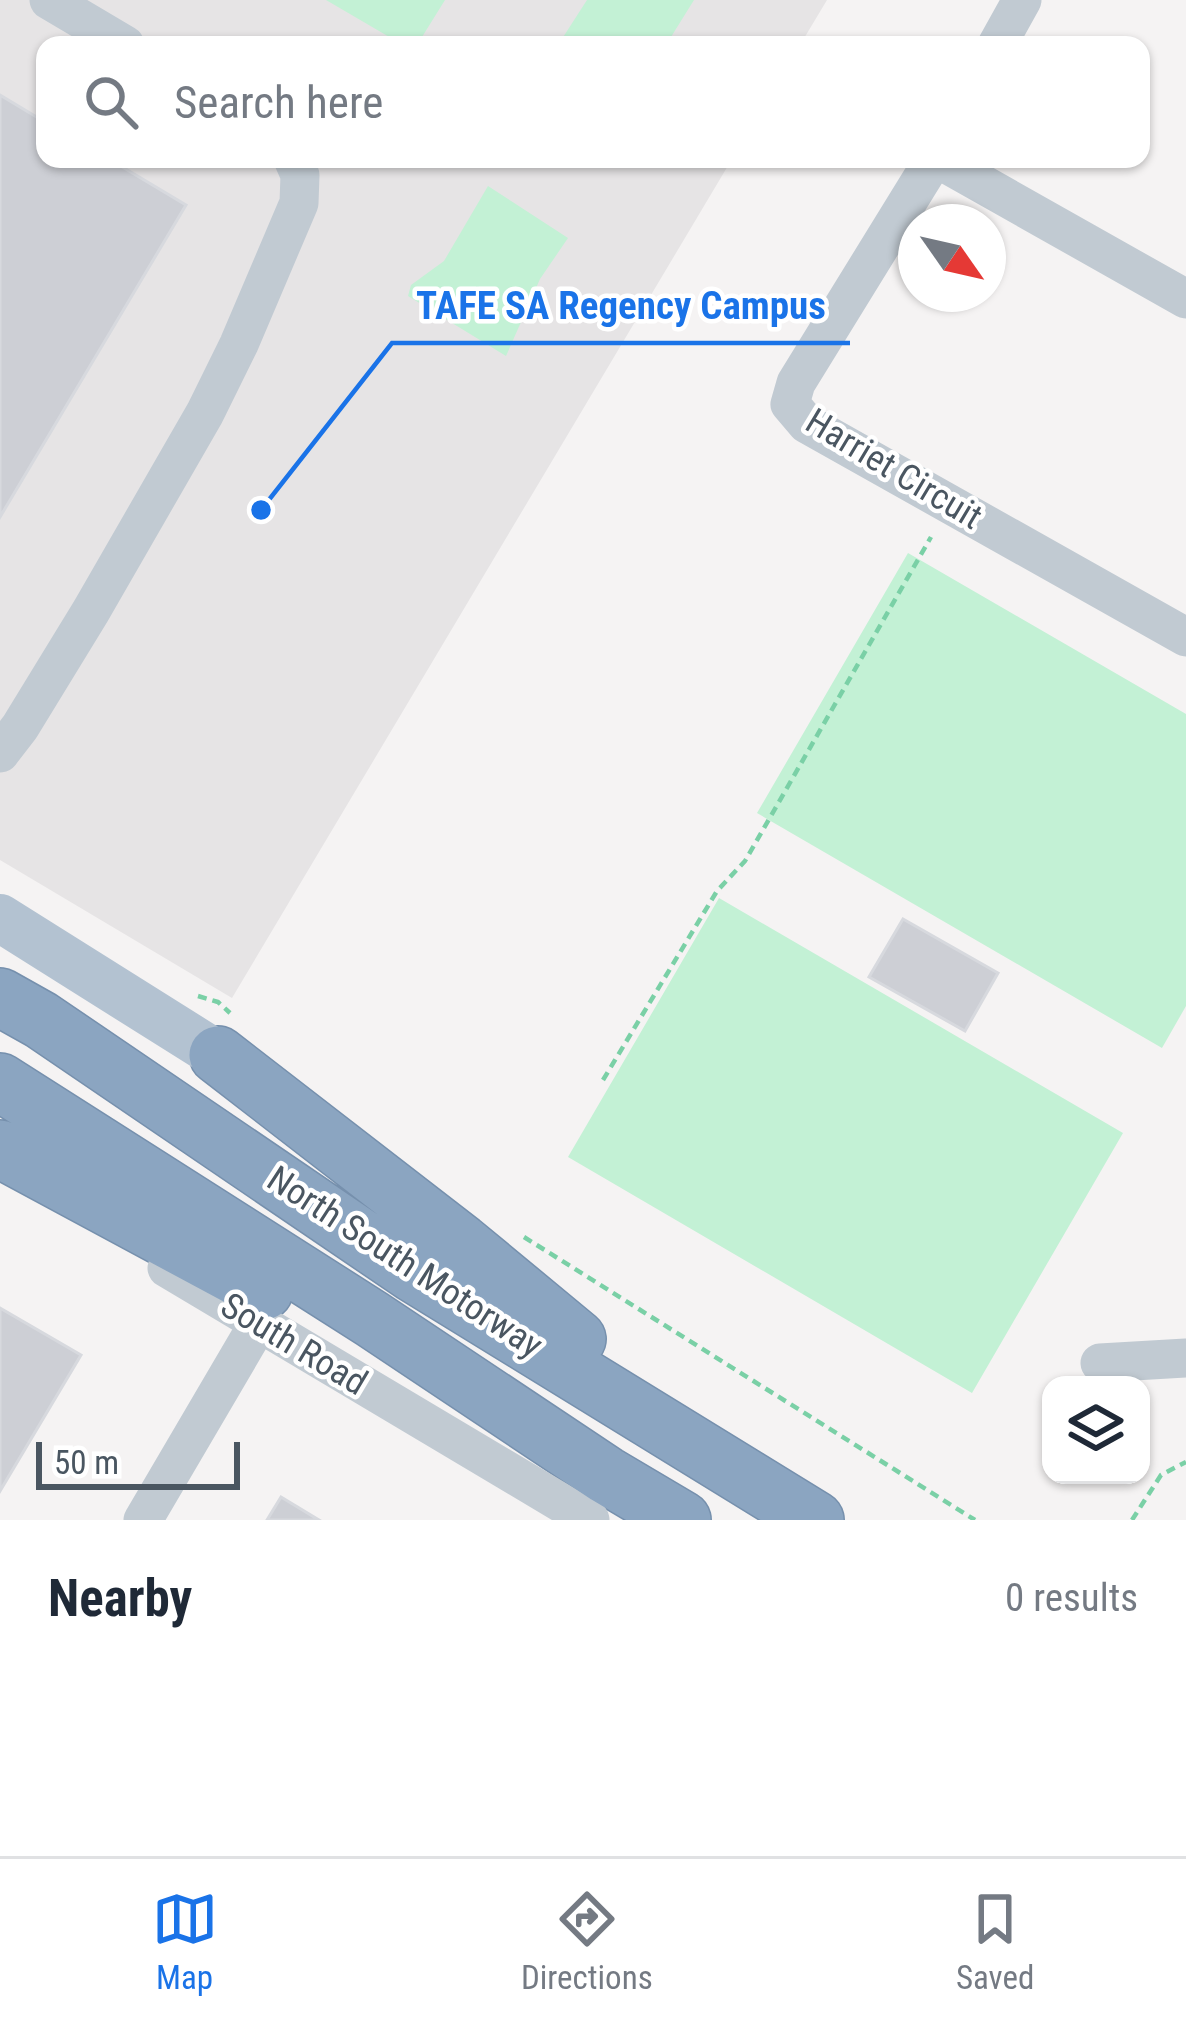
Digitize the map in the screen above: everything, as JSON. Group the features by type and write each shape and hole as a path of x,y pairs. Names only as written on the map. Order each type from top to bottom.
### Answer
{"highway":[{"name":"North South Motorway","path":"0,997 413,1273 815,1520"},
{"path":"226,1036 461,1243 726,1464"},
{"name":"North South Motorway","path":"0,1082 372,1319 598,1498 682,1520"},
{"path":"0,1149 598,1498"}],"main road":[{"path":"0,918 226,1036"}],"street":[{"path":"49,0 110,36"},
{"path":"1002,36 1022,0"},
{"path":"0,754 91,610 213,397 299,203 297,168"},
{"name":"Harriet Circuit","path":"930,168 796,383 790,404 808,424 1186,637"},
{"path":"952,168 1186,299"},
{"name":"South Road","path":"0,1165 258,1324 598,1498"},
{"path":"143,1520 258,1324"},
{"path":"1100,1363 1186,1358"}],"path":[{"path":"603,1080 717,890 745,861 931,537"},
{"path":"198,996 218,1002 226,1036"},
{"path":"512,1230 975,1520"},
{"path":"1132,1520 1161,1475 1186,1462"}],"shaded area":[{"path":"0,0 827,0 805,36 36,36 36,168 727,168 232,998 0,860"}],"green space":[{"path":"326,0 445,0 423,36 388,36"},
{"path":"587,0 694,0 672,36 564,36"},
{"path":"488,186 568,238 540,279 506,356 408,296 411,285 444,261"},
{"path":"908,553 1186,714 1186,1006 1162,1048 757,813"},
{"path":"719,898 1123,1133 972,1393 568,1157"}],"building":[{"path":"0,95 36,117 36,168 124,168 186,205 0,517"},
{"path":"903,919 998,973 965,1031 869,977"},
{"path":"0,1308 81,1355 0,1491"},
{"path":"281,1497 319,1520 267,1520"}],"place":[{"name":"TAFE SA Regency Campus","path":"261,510"}]}
